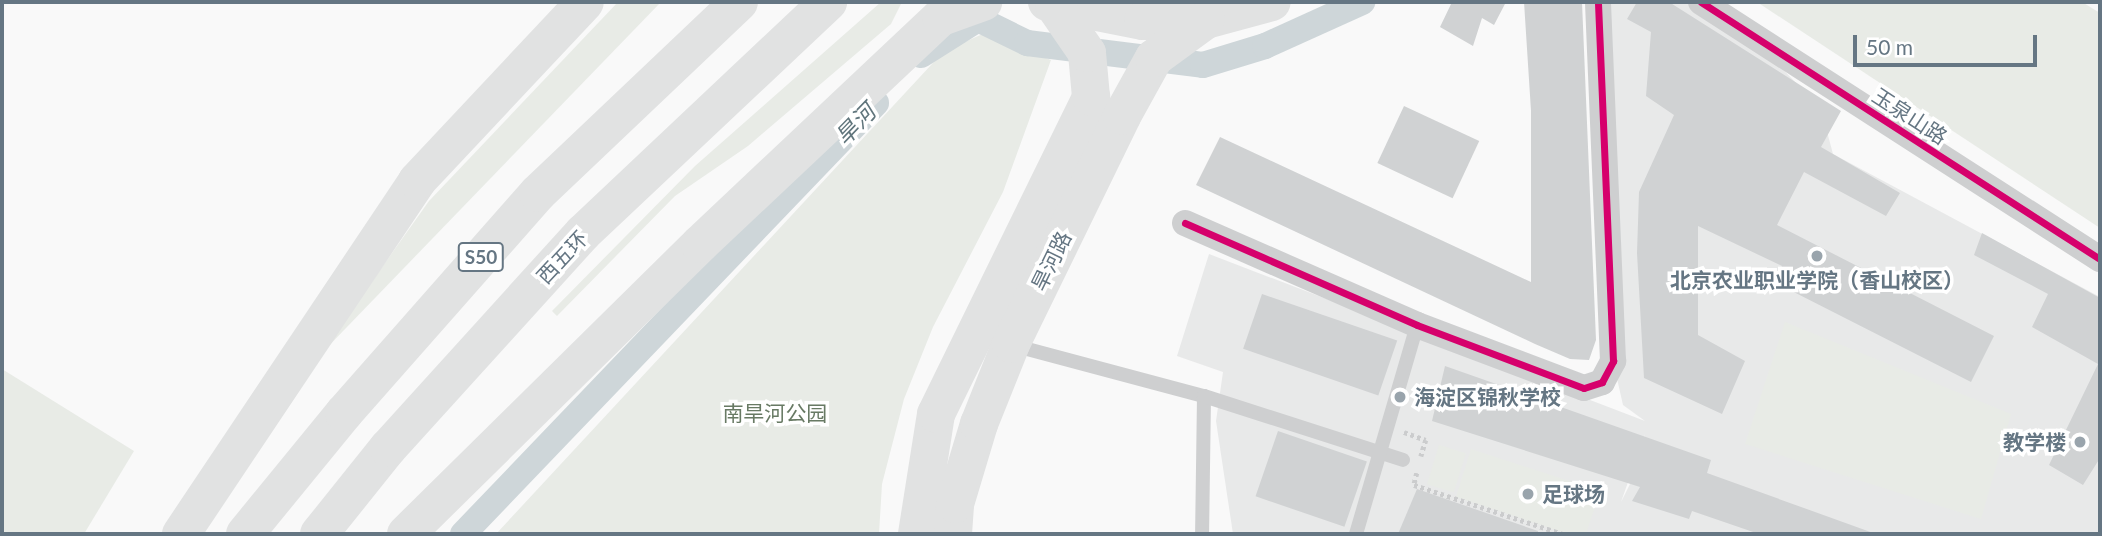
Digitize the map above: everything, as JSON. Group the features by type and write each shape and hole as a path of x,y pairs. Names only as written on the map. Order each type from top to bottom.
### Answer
{"main road":[{"path":"181,534 417,181 586,2"},
{"name":"S50","path":"245,534 344,413 538,193 739,2"},
{"path":"406,534 700,244 941,17 983,2"},
{"path":"1051,4 1143,21 1206,20 1272,2"},
{"name":"旱河路","path":"917,534 936,414 1091,97 1087,53 1051,4"},
{"name":"西五环","path":"319,534 388,447 583,233 815,12"},
{"name":"旱河路","path":"953,534 955,504 979,424 1011,344 1154,58 1206,20"}],"street":[{"path":"1185,223 1417,325 1584,388 1602,383 1613,361 1598,2"},
{"name":"玉泉山路","path":"1701,2 2100,259"}],"lane":[{"path":"1356,534 1417,325"},
{"path":"1011,344 1204,396 1403,460"},
{"path":"1202,534 1204,396"}],"path":[{"path":"1419,465 1414,485 1563,534"}],"shaded area":[{"name":"北京农业职业学院（香山校区）","path":"1598,2 1701,2 1745,30 1821,109 1833,154 2100,297 2100,534 1233,534 1216,421 1223,372 1177,356 1209,254 1645,421 1623,405 1613,361","holes":["1645,434 1636,472 1621,502"]}],"green space":[{"path":"618,2 661,2 318,357 429,201"},
{"path":"881,2 902,2 891,24 748,146 675,196 557,316 552,311 695,166"},
{"path":"1757,2 2082,2 2100,13 2100,228"},
{"name":"南旱河公园","path":"985,33 1051,60 1003,192 933,327 904,399 882,484 879,534 496,534 944,51"},
{"path":"1785,322 2011,414 1981,519 1745,444"},
{"path":"2,369 134,451 84,534 2,534"},
{"path":"1439,445 1466,453 1454,492 1427,484"},
{"name":"足球场","path":"1471,449 1600,491 1586,534 1568,534 1456,497"}],"building":[{"path":"1452,2 1506,2 1494,25 1482,18 1473,46 1440,27"},
{"path":"1524,2 1582,2 1596,340 1589,360 1570,359 1535,344 1196,185 1220,137 1531,282 1531,111"},
{"path":"1637,2 1669,2 1841,111 1821,147 1900,193 1886,216 1804,172 1777,225 1994,336 1971,382 1774,282 1782,266 1698,226 1698,335 1745,361 1722,414 1644,378 1637,253 1639,192 1674,115 1646,96 1651,32 1627,19"},
{"path":"1404,106 1479,141 1453,198 1377,163"},
{"path":"1982,233 2100,298 2100,458 2083,485 2049,465 2098,364 2032,327 2048,294 1974,255"},
{"path":"1262,294 1397,341 1378,395 1243,349"},
{"path":"1445,366 1711,460 1707,473 1876,534 1759,534 1692,511 1689,519 1632,501 1640,487 1432,421"},
{"path":"1278,431 1367,462 1344,527 1256,496"},
{"path":"1417,489 1538,531 1538,534 1398,534"}],"waterway":[{"name":"旱河","path":"921,55 978,19 1027,43 1203,65 1265,46 1362,2"},
{"name":"旱河","path":"463,534 876,103"}],"cycle path":[{"path":"1185,223 1417,325 1584,388 1602,382 1613,361 1598,2"},
{"path":"1701,2 2100,259"}],"place":[{"name":"北京农业职业学院（香山校区）","path":"1817,256"},
{"name":"海淀区锦秋学校","path":"1400,397"},
{"name":"教学楼","path":"2080,442"},
{"name":"足球场","path":"1528,494"}]}
